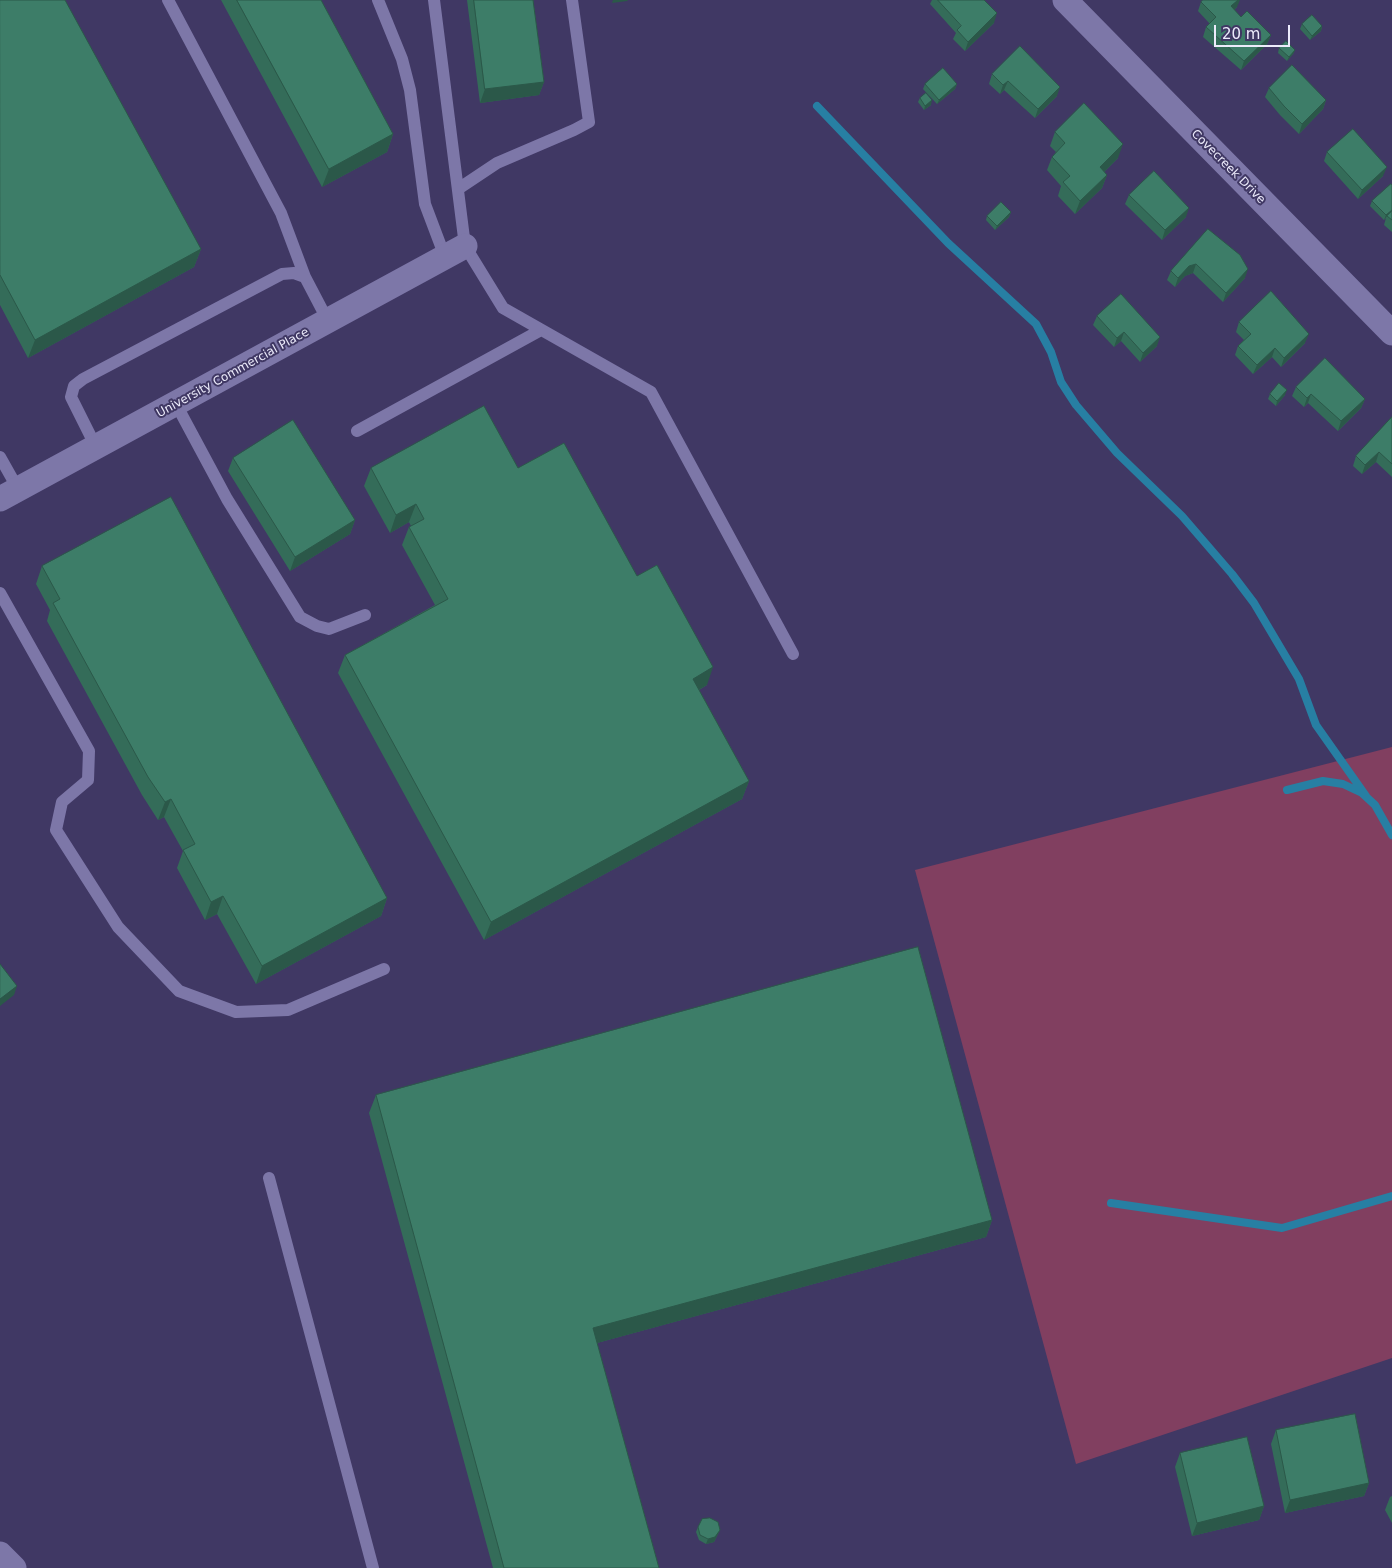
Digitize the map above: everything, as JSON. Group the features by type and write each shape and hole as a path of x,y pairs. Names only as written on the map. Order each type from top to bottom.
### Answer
{"street":[{"name":"Covecreek Drive","path":"1064,0 1392,333"},
{"name":"University Commercial Place","path":"9,494 455,252"},
{"path":"0,1554 14,1568"}],"lane":[{"path":"168,0 281,214 305,277 328,321"},
{"path":"378,0 402,59 410,90 425,204 455,252 503,308 651,392 793,654"},
{"path":"434,0 458,189 455,252"},
{"path":"458,189 497,163 589,122 572,0"},
{"path":"96,447 71,397 74,386 83,379 282,274 294,273 305,277"},
{"path":"357,431 541,330"},
{"path":"176,404 227,499 300,618 329,629 365,615"},
{"path":"0,457 9,494"},
{"path":"0,593 89,751 88,780 62,802 56,830 118,927 179,990 236,1012 288,1010 384,970"},
{"path":"269,1178 373,1568"}],"shaded area":[{"path":"1392,747 1392,1358 1076,1464 915,870"}],"building":[{"path":"0,0 65,0 201,249 35,340 0,275"},
{"path":"237,0 321,0 393,134 329,169"},
{"path":"474,0 533,0 544,82 485,89"},
{"path":"938,0 984,0 997,13 968,42 957,30 961,26"},
{"path":"1203,0 1238,0 1231,6 1241,17 1247,11 1271,35 1244,61 1206,27 1216,17 1201,2"},
{"path":"1312,15 1322,26 1312,36 1302,24"},
{"path":"1286,41 1295,50 1289,57 1279,48"},
{"path":"1020,46 1060,87 1038,109 1008,81 1003,85 992,74"},
{"path":"1292,65 1326,100 1302,124 1269,88"},
{"path":"943,68 957,84 939,100 925,84"},
{"path":"926,93 932,100 925,106 920,98"},
{"path":"1084,103 1123,144 1100,167 1107,175 1080,201 1063,182 1070,176 1052,157 1065,143 1055,132"},
{"path":"1353,129 1387,167 1362,190 1327,152"},
{"path":"1154,171 1189,208 1165,230 1129,195"},
{"path":"1391,184 1392,210 1386,215 1372,201"},
{"path":"1001,202 1011,212 997,226 987,216"},
{"path":"1392,211 1392,220 1387,216"},
{"path":"1208,229 1240,255 1248,269 1226,293 1196,264 1189,266 1178,278 1171,271"},
{"path":"1271,291 1309,334 1284,358 1275,348 1257,365 1238,346 1251,334 1239,322"},
{"path":"1121,294 1160,337 1143,353 1124,332 1117,338 1097,316"},
{"path":"1325,358 1365,399 1341,421 1311,394 1307,398 1296,387"},
{"path":"1279,383 1287,390 1277,401 1270,394"},
{"path":"484,406 518,468 564,443 637,576 657,565 713,667 693,679 749,781 491,922 345,655 448,599 409,527 424,519 416,504 396,515 371,468"},
{"path":"1392,417 1392,464 1379,452 1365,465 1356,456"},
{"path":"293,420 355,520 295,557 233,458"},
{"path":"171,497 387,898 262,966 223,896 211,902 183,850 195,844 171,799 165,802 148,777 53,603 60,599 42,566"},
{"path":"918,947 992,1220 593,1328 659,1568 504,1568 376,1095"},
{"path":"0,964 17,986 0,999"},
{"path":"1355,1414 1369,1483 1290,1500 1276,1430"},
{"path":"1247,1437 1264,1506 1197,1523 1180,1453"},
{"path":"710,1518 718,1522 720,1530 715,1537 708,1539 700,1535 698,1527 702,1519"}],"waterway":[{"path":"817,106 948,243 1036,324 1051,352 1061,382 1076,405 1117,453 1182,516 1232,574 1254,603 1299,679 1316,725 1366,796"},
{"path":"1287,790 1323,781 1343,784 1362,793 1375,805 1392,835"},
{"path":"1111,1203 1282,1228 1392,1196"}]}
